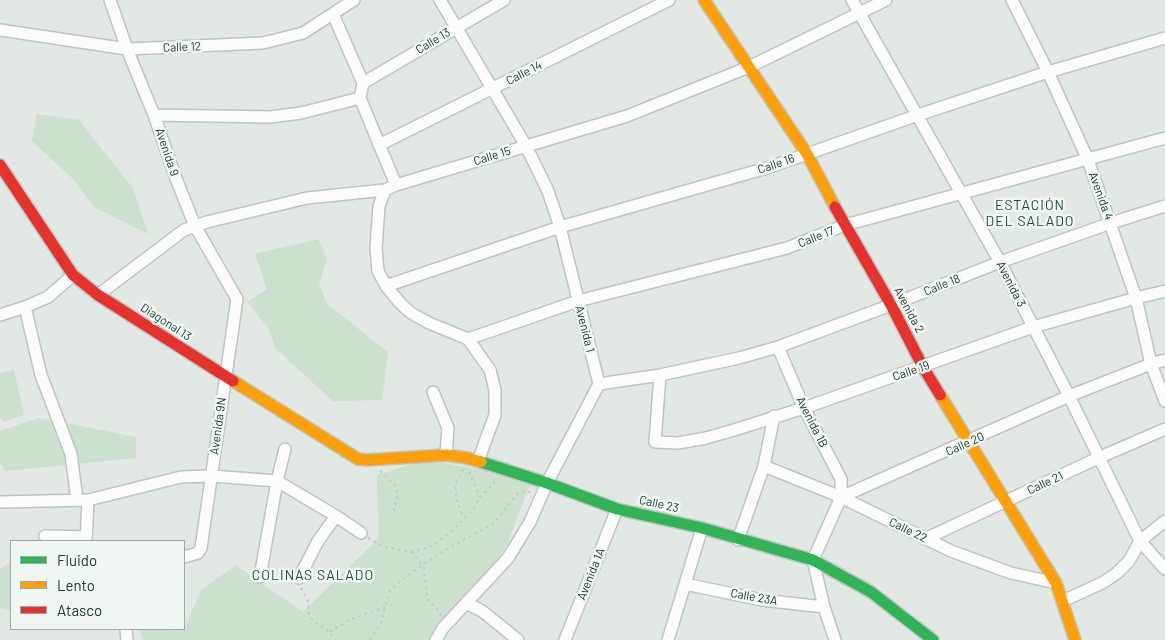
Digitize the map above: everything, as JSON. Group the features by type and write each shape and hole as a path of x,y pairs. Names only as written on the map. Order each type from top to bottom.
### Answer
{"street":[{"name":"Avenida 9","path":"110,0 195,226 237,299"},
{"name":"Calle 12","path":"0,30 127,49 262,43 303,33 354,0"},
{"name":"Avenida 1","path":"440,0 526,146 548,191 560,227 599,384"},
{"name":"Calle 13","path":"363,83 504,0"},
{"name":"Calle 14","path":"379,146 669,0"},
{"name":"Avenida 2","path":"704,0 807,154 891,305 923,367 1056,583 1075,640"},
{"name":"Avenida 3","path":"852,0 1000,262 1069,396 1140,541 1165,569"},
{"name":"Calle 15","path":"98,295 184,230 307,198 390,188 627,116 749,67 886,0"},
{"name":"Avenida 4","path":"1012,0 1048,72 1088,160 1136,298 1151,364 1165,401"},
{"path":"333,14 363,83 360,98 379,146 390,188 378,206 376,248 378,271 386,286 411,313 428,323 468,340 490,370 496,397 495,415 470,461"},
{"name":"Calle 16","path":"386,286 560,227 770,167 1048,72 1165,38"},
{"path":"154,114 270,117 301,113 360,98"},
{"name":"Calle 17","path":"468,340 578,301 787,248 845,225 1165,138"},
{"name":"Diagonal 13","path":"0,166 73,275 98,295 225,376 348,454 363,459"},
{"name":"Calle 18","path":"599,384 660,375 739,358 778,347 1000,262 1165,206"},
{"path":"0,315 48,297 73,275"},
{"name":"Calle 19","path":"660,375 655,442 678,443 706,438 804,408 1033,327 1136,298 1165,292"},
{"name":"Avenida 9N","path":"185,557 198,553 200,548 237,299"},
{"path":"24,307 41,375 71,454 83,500 86,539 45,536"},
{"name":"Avenida 1B","path":"778,347 804,408 841,479 841,497"},
{"name":"Calle 20","path":"841,497 969,442 1069,396 1165,360"},
{"path":"436,640 443,628 508,558 530,522 544,488 599,384"},
{"path":"433,392 448,428 446,455"},
{"path":"738,540 764,466 774,416"},
{"name":"Calle 21","path":"925,539 1098,458 1165,429"},
{"path":"260,577 277,481 286,449"},
{"name":"Calle 23","path":"363,459 446,455 503,470 544,488 617,509 702,528 738,540 813,560 871,592 933,640"},
{"name":"Calle 22","path":"764,466 841,497 951,551 1012,573 1056,583"},
{"path":"0,502 83,500 181,477 212,476 277,481 336,516 361,534"},
{"path":"835,640 824,606 813,560 841,497"},
{"name":"Avenida 1A","path":"565,640 617,509"},
{"path":"299,578 318,541 336,516"},
{"path":"1063,601 1104,582 1117,573 1129,561 1140,541 1165,522"},
{"path":"668,640 702,528"},
{"name":"Calle 23A","path":"685,584 762,600 824,606"},
{"path":"466,603 482,611 518,640"}],"path":[{"path":"363,459 397,487 395,515"},
{"path":"470,461 480,497"},
{"path":"464,519 456,502 455,486 470,461"},
{"path":"361,534 386,547 410,552 424,549 440,541 464,519 503,470"},
{"path":"370,640 381,623 389,592 396,585 422,565 489,526 522,491 544,488"},
{"path":"410,552 422,565 425,576 426,597 440,612 443,628"},
{"path":"299,578 300,586 308,601 309,616 330,632 334,640"},
{"path":"330,632 349,620 385,607"}],"green space":[{"path":"37,114 79,120 133,188 148,234 94,207 73,179 32,141"},
{"path":"318,239 327,259 319,285 328,305 388,352 382,400 333,401 275,348 269,329 247,302 267,289 255,254"},
{"path":"14,370 24,415 3,422 0,416 0,373"},
{"path":"39,418 136,437 136,458 5,471 0,463 0,431"},
{"path":"424,460 491,471 531,482 506,547 472,595 431,640 143,640 140,630 185,630 201,590 236,565 303,612 378,539 377,475"},
{"path":"10,563 10,610 0,608 0,569"}],"traffic: fast":[{"path":"481,462 547,483 617,509 702,528 813,560 871,592 933,640"}],"traffic: slow":[{"path":"704,0 807,154 835,207"},
{"path":"233,381 358,459 446,455 481,462"},
{"path":"940,395 1056,583 1075,640"}],"traffic: jam":[{"path":"0,165 73,275 98,295 233,381"},
{"path":"835,207 940,395"}],"district":[{"name":"ESTACIÓN DEL SALADO","path":"1030,214"},
{"name":"COLINAS SALADO","path":"313,575"}]}
